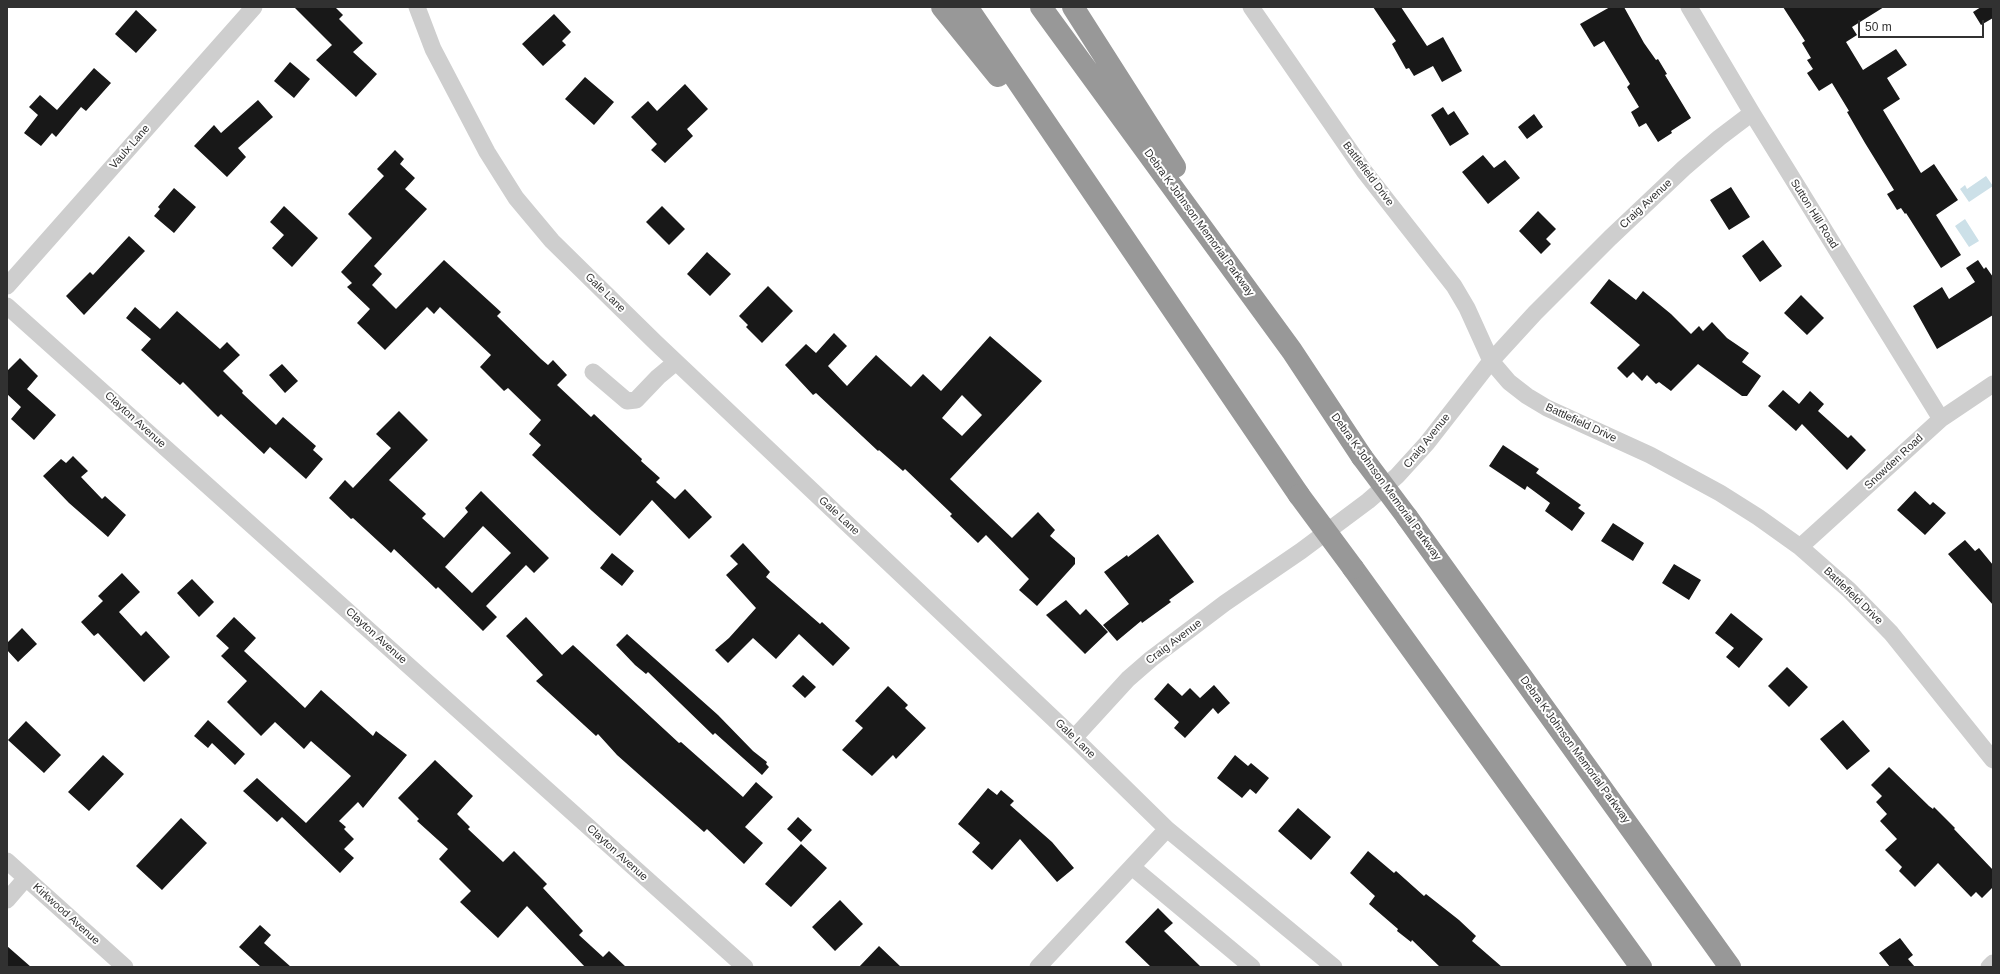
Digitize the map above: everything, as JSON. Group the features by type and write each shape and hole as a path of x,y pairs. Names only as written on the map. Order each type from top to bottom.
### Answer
{"highway":[{"path":"942,7 1103,205"},
{"path":"967,7 1299,495 1354,568 1641,967"},
{"name":"Debra K Johnson Memorial Parkway","path":"1041,7 1292,350 1362,457 1408,517 1730,967"},
{"path":"1073,7 1292,350"}],"street":[{"name":"Vaulx Lane","path":"7,286 254,7"},
{"name":"Gale Lane","path":"417,7 440,62 487,152 516,198 552,241 676,362 1074,738 1167,829 1332,966"},
{"name":"Battlefield Drive","path":"1251,7 1360,166 1454,286 1467,308 1491,360 1509,382 1535,401 1560,415 1650,455 1698,480 1758,516 1800,548 1849,590 1891,633 1993,760"},
{"name":"Sutton Hill Road","path":"1689,7 1752,113 1941,418"},
{"name":"Craig Avenue","path":"1074,738 1128,679 1151,659 1225,604 1307,547 1397,476 1427,444 1491,360 1616,232 1684,168 1719,138 1752,113"},
{"name":"Clayton Avenue","path":"7,306 745,967"},
{"path":"593,372 627,401 636,400 658,377 676,362"},
{"name":"Snowden Road","path":"1800,548 1941,418 1993,384"},
{"path":"1038,967 1167,829"},
{"name":"Kirkwood Avenue","path":"7,861 125,967"},
{"path":"1132,867 1252,967"},
{"path":"7,900 26,878"},
{"path":"1989,967 1993,962"}],"shaded area":[{"path":"1986,176 1993,186 1969,202 1960,189 1965,185 1967,189"},
{"path":"1965,219 1979,241 1969,247 1955,226"}],"building":[{"path":"294,7 335,7 343,15 339,19 363,43 353,52 377,74 356,97 316,60 332,45"},
{"path":"1373,7 1401,7 1427,46 1443,37 1462,71 1442,82 1433,66 1414,76 1409,68 1406,69 1392,44 1396,41"},
{"path":"1610,7 1624,7 1644,43 1656,60 1658,59 1667,74 1665,75 1691,118 1671,131 1672,133 1658,142 1646,123 1639,127 1631,112 1639,107 1627,87 1630,84 1604,41 1594,47 1580,24"},
{"path":"1783,7 1884,7 1852,27 1857,35 1846,42 1863,70 1896,49 1907,65 1887,78 1900,99 1883,110 1921,173 1934,164 1958,200 1936,215 1961,255 1941,268 1906,213 1905,214 1901,208 1897,210 1887,194 1894,190 1847,112 1849,111 1832,83 1819,91 1807,73 1813,69 1807,60 1811,58 1802,43 1805,41"},
{"path":"1981,7 1993,7 1993,18 1981,25 1973,12"},
{"path":"136,10 157,30 136,53 115,34"},
{"path":"554,14 571,32 562,41 566,45 543,66 522,44"},
{"path":"290,62 310,79 294,98 274,81"},
{"path":"94,68 111,83 86,111 81,107 56,137 52,133 41,146 24,133 38,115 29,107 40,95 57,110"},
{"path":"585,77 614,102 594,125 565,99"},
{"path":"685,84 708,109 687,129 693,136 665,163 651,150 657,144 631,117 648,101 657,111"},
{"path":"258,100 273,117 238,148 246,157 227,177 194,146 214,125 221,133"},
{"path":"1443,107 1448,115 1454,111 1469,134 1450,146 1431,115"},
{"path":"1534,114 1543,127 1527,139 1518,127"},
{"path":"395,150 404,159 400,164 415,178 405,189 427,209 374,266 382,274 372,285 396,309 444,260 501,312 497,316 541,359 548,365 553,360 567,375 557,385 591,417 594,414 642,459 641,461 660,478 656,482 675,499 685,489 712,517 689,539 652,500 620,536 592,511 532,455 541,445 529,434 541,420 508,388 504,391 480,367 491,355 440,307 434,314 427,307 385,350 357,323 370,309 347,287 352,283 341,272 372,238 348,214 384,176 377,169"},
{"path":"1483,155 1494,168 1505,160 1520,178 1488,204 1462,172"},
{"path":"1731,187 1750,217 1729,230 1710,200"},
{"path":"174,188 196,207 174,233 154,216 160,209 158,207"},
{"path":"284,206 318,238 292,267 272,248 284,235 270,222"},
{"path":"662,206 685,229 669,245 646,222"},
{"path":"1538,211 1556,229 1546,239 1551,244 1541,254 1519,231"},
{"path":"129,236 145,251 84,315 66,296 90,272 93,275"},
{"path":"1763,240 1782,266 1760,282 1742,256"},
{"path":"707,252 731,274 710,296 687,274"},
{"path":"1978,260 1984,269 1986,267 1993,277 1993,315 1937,349 1913,306 1942,287 1949,299 1975,282 1966,268"},
{"path":"1609,279 1636,300 1643,291 1671,314 1691,334 1699,326 1703,331 1712,322 1727,338 1749,353 1742,362 1761,376 1747,396 1742,396 1698,364 1671,391 1659,382 1656,384 1647,375 1642,381 1633,372 1627,378 1617,368 1640,345 1590,303"},
{"path":"768,286 793,311 762,343 746,327 748,325 739,316"},
{"path":"1801,295 1824,318 1807,335 1784,313"},
{"path":"135,307 160,329 177,311 220,349 227,342 240,355 223,371 243,391 242,393 276,425 283,417 316,446 313,450 323,459 306,479 270,447 264,454 221,414 218,417 183,382 180,385 141,350 151,339 126,318"},
{"path":"834,333 847,346 828,366 847,386 876,355 911,387 923,374 941,391 990,336 1042,381 950,479 1012,538 1038,512 1055,530 1050,536 1075,558 1075,564 1037,606 1019,590 1029,579 986,535 978,543 950,516 952,514 905,469 903,471 879,450 878,451 816,393 813,395 785,365 806,344 816,353","holes":["962,395 982,415 962,436 942,418"]},
{"path":"20,358 38,376 27,389 56,415 34,440 11,419 21,407 7,394 7,371"},
{"path":"282,364 298,381 285,393 269,375"},
{"path":"1783,390 1799,404 1810,391 1824,404 1818,411 1848,438 1851,435 1866,450 1847,470 1802,424 1796,431 1768,406"},
{"path":"399,411 428,440 389,480 426,514 422,518 444,538 468,512 465,508 481,491 549,558 534,573 526,565 486,606 497,617 483,631 438,587 436,589 394,549 391,553 329,498 345,480 353,488 391,448 376,434","holes":["483,526 511,553 472,593 445,567"]},
{"path":"1503,445 1539,469 1536,473 1581,505 1578,508 1585,513 1572,531 1545,511 1550,503 1527,486 1525,490 1489,466"},
{"path":"73,456 88,471 81,477 102,499 105,496 126,515 108,537 69,503 43,476 61,459 66,463"},
{"path":"1915,491 1930,505 1933,502 1946,513 1925,535 1897,510"},
{"path":"1613,523 1644,543 1633,561 1601,541"},
{"path":"1158,534 1194,582 1169,600 1171,602 1142,623 1141,621 1117,641 1103,625 1129,604 1104,572 1127,555 1128,557"},
{"path":"1965,540 1975,551 1979,548 1993,565 1993,605 1948,554"},
{"path":"743,543 770,572 766,577 820,624 822,622 850,648 833,666 799,634 776,659 753,638 728,663 715,650 729,638 756,608 726,575 738,564 730,556"},
{"path":"612,553 634,571 622,586 600,568"},
{"path":"1674,564 1701,580 1689,600 1662,583"},
{"path":"122,573 140,592 119,612 141,636 146,631 170,657 144,682 98,633 94,636 81,622 103,601 98,596"},
{"path":"192,579 214,602 199,617 177,593"},
{"path":"1066,600 1080,615 1086,609 1108,632 1085,654 1046,615"},
{"path":"1731,613 1763,639 1739,668 1726,657 1734,648 1715,633"},
{"path":"234,617 256,638 244,651 305,708 321,690 373,736 376,731 407,755 363,808 358,802 339,821 346,827 344,829 354,839 344,849 354,858 340,873 282,817 277,822 243,791 257,778 306,823 351,776 311,741 304,749 275,722 261,736 227,702 247,681 221,656 229,648 216,636"},
{"path":"526,617 562,655 573,645 679,743 681,742 743,797 756,782 773,797 745,827 763,843 744,864 707,829 704,832 617,755 598,734 596,736 536,681 543,675 506,636"},
{"path":"22,628 37,644 18,662 7,650 7,643"},
{"path":"627,634 718,715 753,751 767,762 766,764 769,767 762,775 715,733 713,735 648,672 646,674 635,665 616,645"},
{"path":"1787,667 1808,687 1789,707 1768,686"},
{"path":"803,675 816,687 805,698 792,686"},
{"path":"1168,683 1182,696 1190,688 1200,698 1214,685 1230,703 1218,714 1213,708 1185,738 1174,728 1179,722 1154,699"},
{"path":"888,686 908,705 905,708 926,728 896,759 893,755 872,776 842,750 863,728 855,721"},
{"path":"208,720 245,754 235,765 212,743 208,748 194,736"},
{"path":"1843,720 1870,751 1847,770 1820,739"},
{"path":"26,721 61,755 44,773 8,740"},
{"path":"103,755 124,774 89,811 68,792"},
{"path":"1235,755 1248,766 1251,763 1269,778 1256,794 1250,789 1242,798 1217,778"},
{"path":"435,760 473,796 457,814 470,827 468,829 503,862 514,851 547,884 543,888 583,931 579,935 603,957 609,951 626,967 585,967 527,906 498,938 460,902 471,891 439,859 448,849 417,821 419,819 398,798"},
{"path":"1889,767 1929,806 1933,809 1934,807 1993,870 1993,887 1982,898 1976,892 1971,897 1938,863 1915,887 1899,871 1902,867 1885,850 1897,839 1880,821 1887,814 1876,802 1882,796 1871,785"},
{"path":"988,788 997,795 1001,790 1014,801 1010,805 1052,842 1074,868 1057,882 1020,839 992,870 972,852 980,843 958,824"},
{"path":"1298,808 1331,837 1311,860 1278,831"},
{"path":"798,817 812,830 801,842 787,829"},
{"path":"181,818 207,843 162,890 136,866"},
{"path":"801,844 827,868 791,907 765,884"},
{"path":"1368,851 1394,873 1396,871 1424,896 1426,894 1459,920 1476,936 1472,941 1502,967 1440,967 1412,940 1411,942 1397,931 1398,929 1369,904 1375,896 1350,873"},
{"path":"840,900 863,924 835,951 812,927"},
{"path":"1158,908 1173,923 1164,931 1201,967 1151,967 1125,942"},
{"path":"260,925 271,935 264,943 291,967 261,967 239,947"},
{"path":"1900,938 1913,955 1908,959 1915,967 1890,967 1879,953"},
{"path":"7,946 31,967 7,967"},
{"path":"879,946 901,967 859,967"}]}
